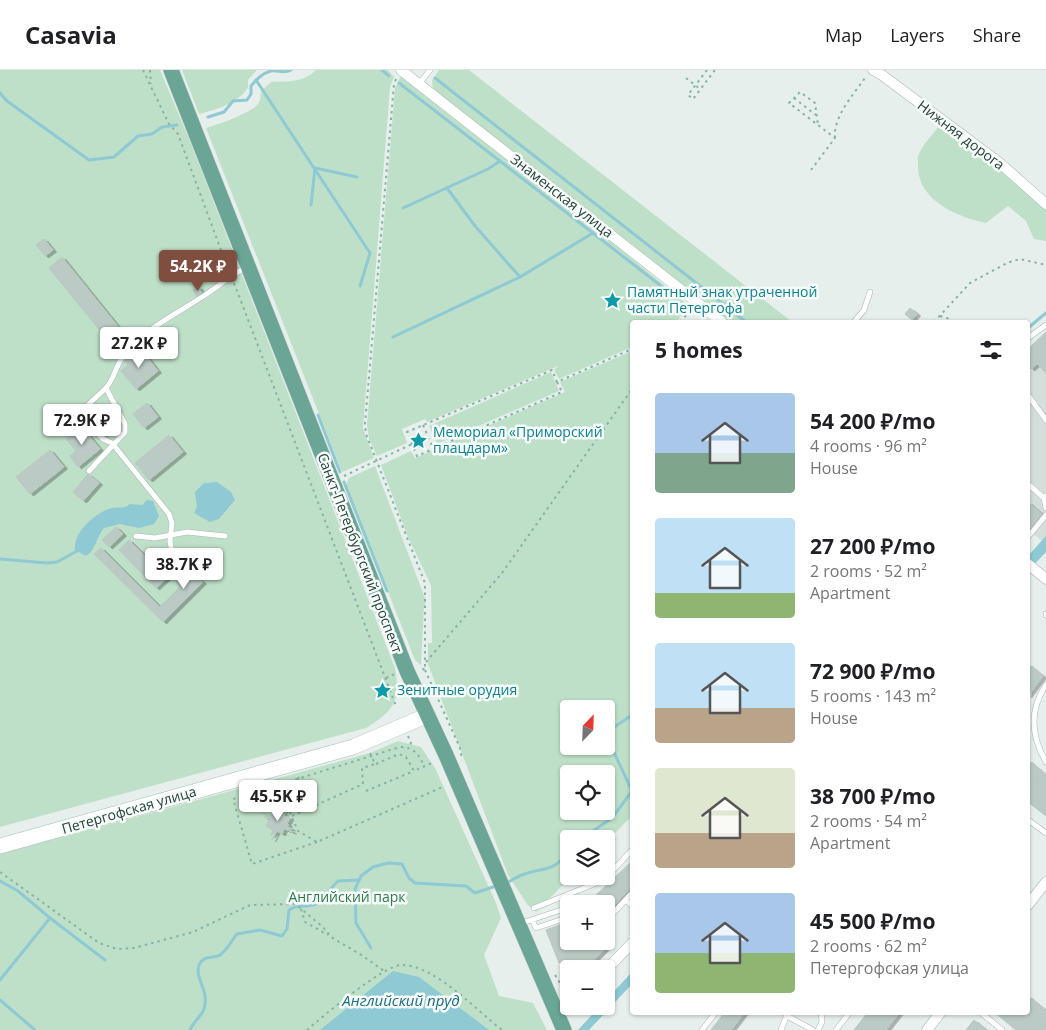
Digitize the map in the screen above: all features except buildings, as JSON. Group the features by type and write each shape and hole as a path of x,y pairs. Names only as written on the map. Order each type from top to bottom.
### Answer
{"main road":[{"name":"Санкт-Петербургский проспект","path":"171,70 407,671 498,877 506,893 526,922 564,1030"},
{"name":"Петергофская улица","path":"0,846 353,747 428,716"}],"street":[{"name":"Нижняя дорога","path":"872,70 882,74 1001,164 1046,204"},
{"name":"Знаменская улица","path":"399,73 419,84 719,320"},
{"path":"1030,566 1043,577"},
{"path":"1030,902 1046,882"},
{"path":"615,961 630,945"},
{"path":"927,1030 939,1015"}],"lane":[{"path":"419,84 430,70"},
{"path":"60,431 106,388 114,379 121,359 158,324 202,297 231,275 248,267"},
{"path":"856,320 864,310 870,292"},
{"path":"1030,337 1046,325"},
{"path":"89,471 125,432 126,424 106,388"},
{"path":"1030,398 1046,420"},
{"path":"80,413 103,439 112,444 169,514 172,523 170,536 171,553 176,578"},
{"path":"1030,486 1045,497 1046,508"},
{"path":"1030,535 1046,515"},
{"path":"136,536 155,538 187,532 225,536"},
{"path":"1046,685 1038,697 1033,711 1034,734 1046,762"},
{"path":"1030,821 1046,833"},
{"path":"534,908 604,880 630,852"},
{"path":"615,912 630,895"},
{"path":"626,900 630,904"},
{"path":"526,922 560,910"},
{"path":"526,922 536,928 560,920"},
{"path":"702,1030 714,1015"},
{"path":"781,1030 788,1015"},
{"path":"790,1015 813,1030"},
{"path":"818,1030 822,1022 821,1015"},
{"path":"836,1030 848,1015"},
{"path":"984,1015 1002,1030"}],"path":[{"path":"143,70 169,124 178,134 396,706"},
{"path":"150,70 151,86"},
{"path":"707,70 688,95 693,98 715,70"},
{"path":"811,170 835,138 834,131 845,107 865,78 864,70"},
{"path":"399,73 394,84 365,424 366,434 425,583 425,670 420,667"},
{"path":"702,76 707,80"},
{"path":"686,78 700,89"},
{"path":"818,125 815,103 800,92 789,103 835,138"},
{"path":"794,98 817,115"},
{"path":"936,320 970,284 1007,263 1020,258 1046,265"},
{"path":"682,320 698,303"},
{"path":"940,316 951,320"},
{"path":"557,382 630,350"},
{"path":"552,370 562,392 417,456 407,432 423,425 552,370"},
{"path":"426,663 502,573 630,392"},
{"path":"423,425 434,448"},
{"path":"343,476 412,444"},
{"path":"386,678 402,672"},
{"path":"407,734 411,743 409,748"},
{"path":"424,766 415,752 409,748 400,747 233,799 252,864 316,842 445,786"},
{"path":"368,750 375,764"},
{"path":"292,816 363,784 362,768 399,754 406,757 414,770"},
{"path":"366,791 434,762"},
{"path":"299,778 286,804 298,831 316,842"},
{"path":"0,872 99,944 116,949 134,948 193,932 250,905 295,904 323,927 331,937"},
{"path":"301,909 305,922 318,928 384,971"},
{"path":"307,1030 384,971 401,965 423,970 456,992 502,1030"}],"shaded area":[{"path":"1046,332 1046,544 1030,532 1030,347"}],"green space":[{"path":"0,70 160,70 190,141 395,668 397,689 396,697 389,710 366,728 0,827"},
{"path":"182,70 257,70 248,80 248,87 240,97 220,108 199,114"},
{"path":"316,70 388,70 394,77 390,87 363,428 374,458 342,472 206,128 249,111 258,104 261,93 271,82 301,79"},
{"path":"439,70 469,70 789,320 727,320 433,89 432,80"},
{"path":"401,76 589,223 689,306 678,320 630,320 630,348 559,379 554,370 558,366 427,422 425,419 402,429 407,443 377,456 369,439 367,425 395,88"},
{"path":"942,122 1014,180 1046,210 1046,241 1034,239 1026,221 1008,206 986,223 951,211 931,197 919,177 918,157 923,146"},
{"path":"630,352 630,818 615,833 615,830 560,830 560,885 563,885 536,912 527,904 508,875 428,664 428,643 432,643 431,585 408,537 381,465 411,451 415,458 565,392 560,382"},
{"path":"551,372 559,391 437,444 429,426"},
{"path":"375,466 426,601 424,607 421,665 415,660 346,485 349,478"},
{"name":"Английский парк","path":"398,741 421,747 435,768 496,903 501,918 484,955 499,996 533,1003 547,1030 0,1030 0,854 370,753"}],"water":[{"path":"217,482 231,492 235,500 219,519 210,522 194,513 197,507 195,492 204,483"},
{"path":"147,500 153,501 159,516 154,524 139,528 120,524 104,528 89,554 86,556 75,550 78,536 93,518 112,508 128,506 130,504 142,505"},
{"path":"1046,536 1046,552 1030,569 1030,554"},
{"name":"Английский пруд","path":"393,971 419,977 489,1030 320,1030"},
{"path":"630,974 630,986 615,1002 615,990"},
{"path":"592,1015 603,1015 589,1030 578,1030"}],"waterway":[{"path":"208,117 224,112 233,101 247,100 251,94 251,86 265,73 291,70"},
{"path":"382,70 389,76"},
{"path":"435,78 743,320"},
{"path":"256,80 370,253 360,286"},
{"path":"399,83 678,299"},
{"path":"0,93 7,101 89,160 114,157 138,136 152,134 162,127 177,125"},
{"path":"403,208 488,169 500,161"},
{"path":"311,205 315,168 357,177"},
{"path":"447,188 475,226 520,277 593,233"},
{"path":"393,337 520,277"},
{"path":"1030,326 1046,313"},
{"path":"318,415 340,472"},
{"path":"344,482 387,591"},
{"path":"0,559 47,563 57,562 77,551"},
{"path":"630,716 610,730 611,746 630,787"},
{"path":"594,830 612,818 630,794"},
{"path":"505,884 522,875 553,866 560,861"},
{"path":"371,948 356,923 355,889 361,876 373,867 388,863 402,864 409,878 415,883 466,886 475,893 496,886"},
{"path":"190,1030 203,1012 205,1003 198,971 202,961 220,955 237,934 260,930 282,936 287,929 289,910 316,904 323,899 338,881 359,880"},
{"path":"0,881 18,891 50,918 0,980"},
{"path":"50,918 105,960"},
{"path":"0,1000 35,1030"}],"place":[{"name":"Памятный знак утраченной части Петергофа","path":"613,300"},
{"name":"Мемориал «Приморский плацдарм»","path":"419,440"},
{"name":"Зенитные орудия","path":"383,690"}]}
